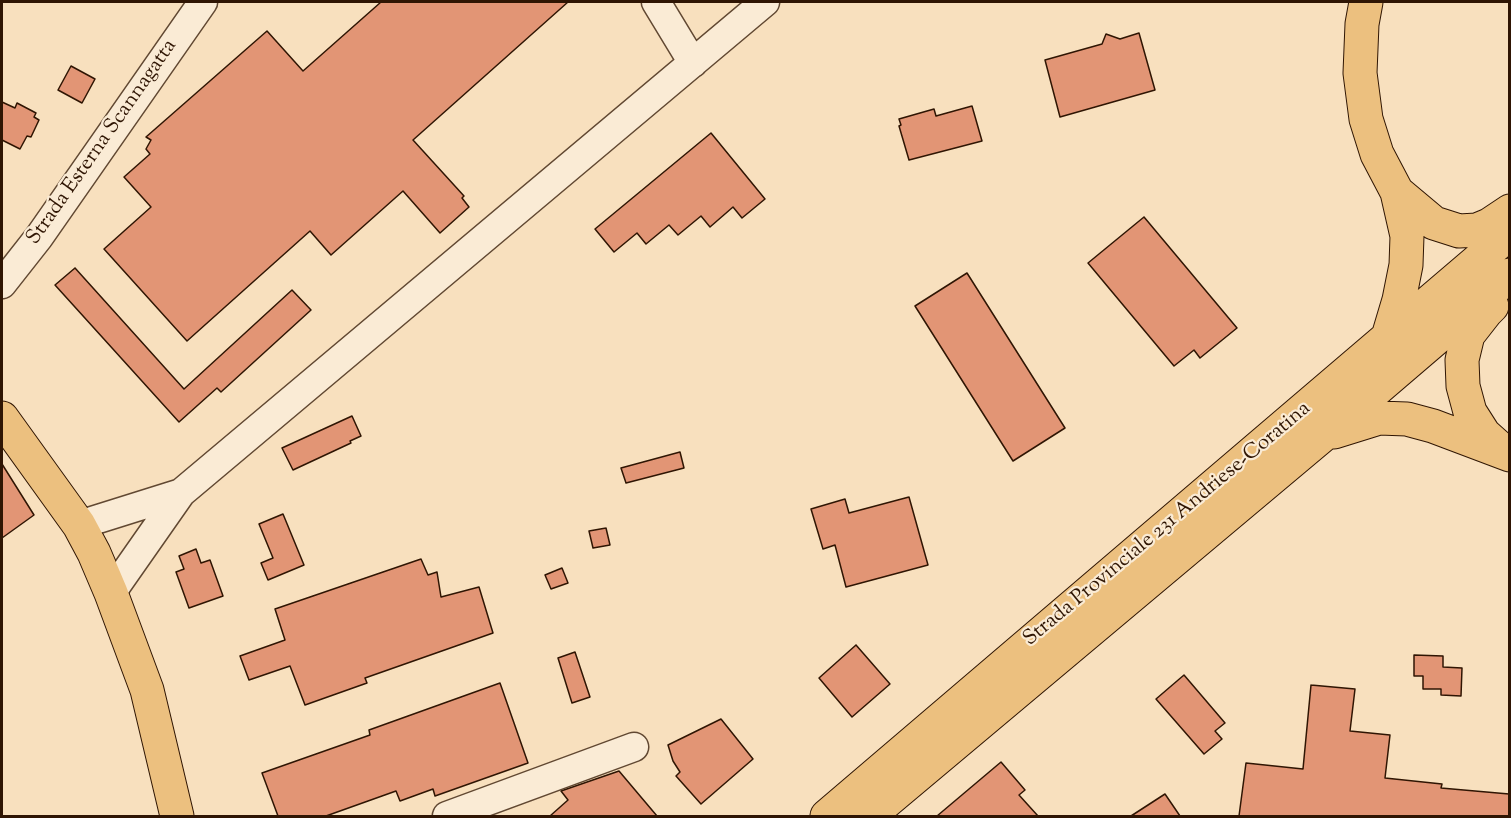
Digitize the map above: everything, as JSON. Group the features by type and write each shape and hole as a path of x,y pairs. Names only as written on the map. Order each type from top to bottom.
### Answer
{"main road":[{"path":"1366,2 1362,24 1360,73 1366,119 1377,154 1397,192 1407,236 1406,265 1388,337"},
{"path":"1397,192 1434,223 1459,231 1477,230 1489,225 1509,211"},
{"name":"Strada Provinciale 231 Andriese-Coratina","path":"827,816 1509,233"},
{"name":"Strada Provinciale 231 Andriese-Coratina","path":"869,816 1323,435 1509,275"},
{"path":"1507,453 1484,434 1470,412 1462,386 1462,360 1468,335 1486,312 1509,291"},
{"path":"2,418 79,525 94,553 147,690 177,816"},
{"path":"1323,435 1379,418 1407,418 1507,453"}],"street":[{"name":"Strada Esterna Scannagatta","path":"2,284 39,237 203,2"},
{"path":"656,2 693,63"},
{"path":"111,592 181,493 765,2"},
{"path":"79,525 181,493"},
{"path":"447,816 634,747"}],"building":[{"path":"381,2 568,2 413,140 464,196 462,198 469,207 440,233 403,191 331,255 310,231 187,341 104,249 151,207 124,177 150,154 146,149 151,140 146,137 267,31 303,71"},
{"path":"1139,33 1155,90 1060,117 1045,60 1102,44 1106,34 1120,39"},
{"path":"71,66 95,79 82,103 58,90"},
{"path":"2,102 15,108 17,103 36,113 34,117 39,120 31,137 27,136 20,149 2,140"},
{"path":"972,106 982,141 909,160 899,119 934,109 936,116"},
{"path":"711,133 765,199 742,218 733,207 710,227 701,216 678,235 669,225 646,244 637,233 614,252 595,229"},
{"path":"1144,217 1237,328 1200,358 1194,350 1174,366 1088,263"},
{"path":"75,268 184,389 292,290 311,310 221,392 217,388 179,422 55,285"},
{"path":"967,273 1065,428 1013,461 915,306"},
{"path":"352,416 361,436 293,470 282,448"},
{"path":"680,452 684,468 626,483 621,468"},
{"path":"2,464 34,515 2,538"},
{"path":"909,497 928,565 846,587 835,545 823,549 811,509 845,499 849,513"},
{"path":"283,514 304,565 268,580 261,563 273,558 259,524"},
{"path":"606,528 610,545 593,548 589,531"},
{"path":"196,549 201,563 210,560 223,596 189,608 176,572 184,569 179,556"},
{"path":"421,559 428,575 437,572 441,597 479,587 493,633 365,678 367,683 305,705 290,666 249,680 240,656 285,640 275,609"},
{"path":"562,568 568,583 551,589 545,575"},
{"path":"856,645 890,684 852,717 819,678"},
{"path":"575,652 590,697 572,703 558,658"},
{"path":"1414,655 1443,656 1443,667 1462,668 1461,696 1441,695 1441,689 1423,689 1423,676 1414,676"},
{"path":"1184,675 1225,723 1215,731 1222,739 1204,754 1156,699"},
{"path":"500,683 528,763 435,796 433,789 400,801 396,791 326,816 278,816 262,773 370,735 369,730"},
{"path":"1311,685 1355,689 1350,731 1390,735 1385,778 1442,784 1441,788 1509,794 1509,816 1239,816 1246,763 1303,769"},
{"path":"721,719 753,759 701,804 676,776 680,772 673,761 668,745"},
{"path":"1001,762 1025,790 1019,795 1038,816 937,816"},
{"path":"619,771 657,816 550,816 568,800 561,791"},
{"path":"1165,794 1180,816 1131,816"}]}
